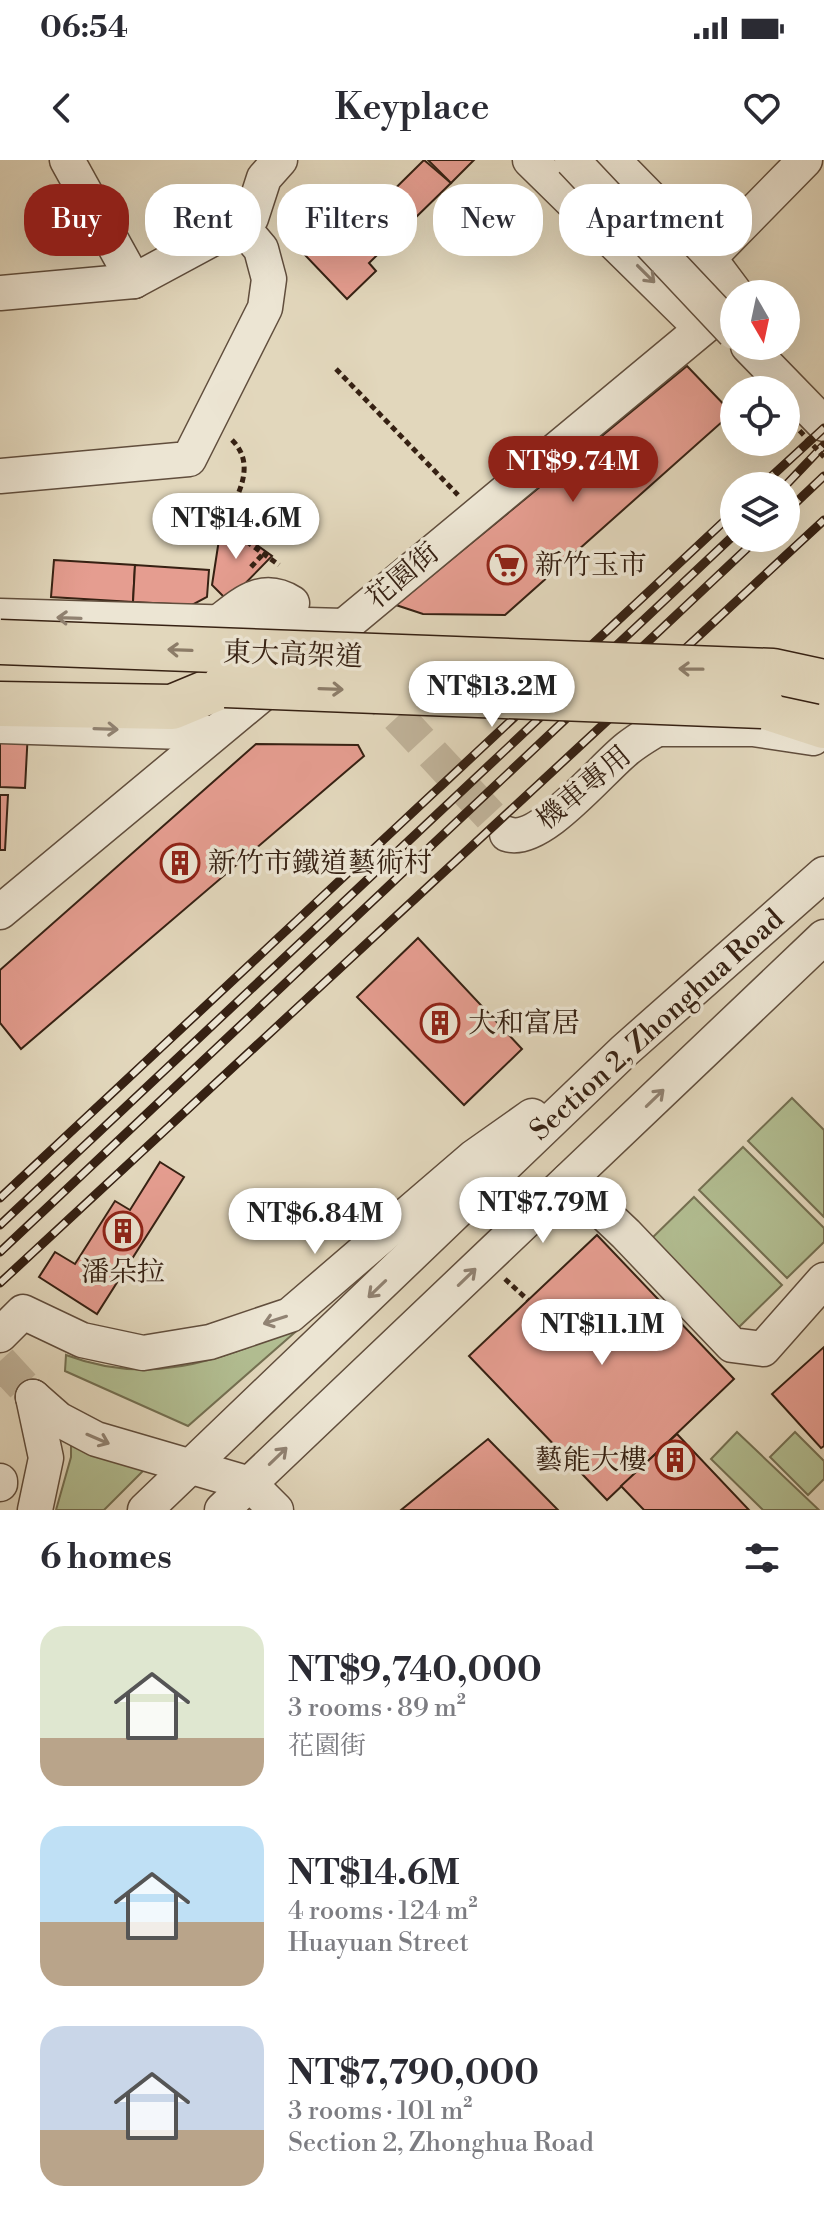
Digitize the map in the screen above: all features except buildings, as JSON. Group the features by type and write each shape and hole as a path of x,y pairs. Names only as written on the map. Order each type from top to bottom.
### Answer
{"main road":[{"name":"東大高架道","path":"0,642 773,671 824,682"},
{"name":"東大高架道","path":"0,676 762,706 824,714"},
{"path":"0,704 172,707 225,685"},
{"path":"762,706 824,726"}],"street":[{"path":"67,160 134,281"},
{"path":"261,187 264,178 280,160"},
{"path":"530,160 701,328"},
{"path":"572,160 720,317"},
{"path":"613,160 709,258 726,280"},
{"path":"709,258 805,160"},
{"path":"0,476 189,459 245,342 265,308 269,279 261,249"},
{"path":"0,293 134,281 180,256"},
{"name":"花園街","path":"0,912 720,313"},
{"path":"762,360 824,424"},
{"path":"219,622 248,599 261,595 276,595 292,603"},
{"path":"0,616 343,626"},
{"name":"機車專用","path":"507,834 529,834 555,815 629,747 784,657 824,666"},
{"path":"0,726 214,733"},
{"path":"658,729 753,729 824,740"},
{"name":"Section 2, Zhonghua Road","path":"145,1510 624,1051 824,874"},
{"name":"Section 2, Zhonghua Road","path":"222,1510 823,940"},
{"path":"0,1335 23,1312 82,1340 143,1353 210,1342 290,1315 474,1157 624,1051"},
{"path":"569,1180 626,1234 732,1345 763,1349 824,1280"},
{"path":"35,1510 46,1458 33,1397 58,1419 96,1439 250,1484 276,1510"}],"path":[{"path":"336,369 477,514"},
{"path":"208,417 243,451 246,471 224,525"},
{"path":"800,431 824,457"},
{"path":"500,1274 528,1300"}],"green space":[{"path":"792,1098 824,1130 824,1217 748,1141"},
{"path":"743,1147 824,1228 824,1242 787,1278 699,1190"},
{"path":"694,1197 782,1285 738,1328 650,1240"},
{"path":"301,1327 188,1426 65,1371 66,1355 98,1365 128,1369 186,1365 242,1350"},
{"path":"737,1432 819,1510 763,1510 711,1459"},
{"path":"795,1432 824,1461 824,1479 808,1495 770,1457"},
{"path":"71,1440 149,1465 104,1510 56,1510 71,1457"}],"tunnel":[{"path":"363,679 507,834"},
{"path":"0,1361 33,1397"}],"railway":[{"path":"776,472 824,428"},
{"path":"798,472 824,445"},
{"path":"800,499 824,476"},
{"path":"0,1283 824,520"},
{"path":"0,1198 720,525"},
{"path":"0,1225 720,548"},
{"path":"0,1252 743,552"}],"place":[{"name":"新竹玉市","path":"507,565"},
{"name":"新竹市鐵道藝術村","path":"180,863"},
{"name":"大和富居","path":"440,1023"},
{"name":"潘朵拉","path":"123,1231"},
{"name":"藝能大樓","path":"675,1460"}]}
